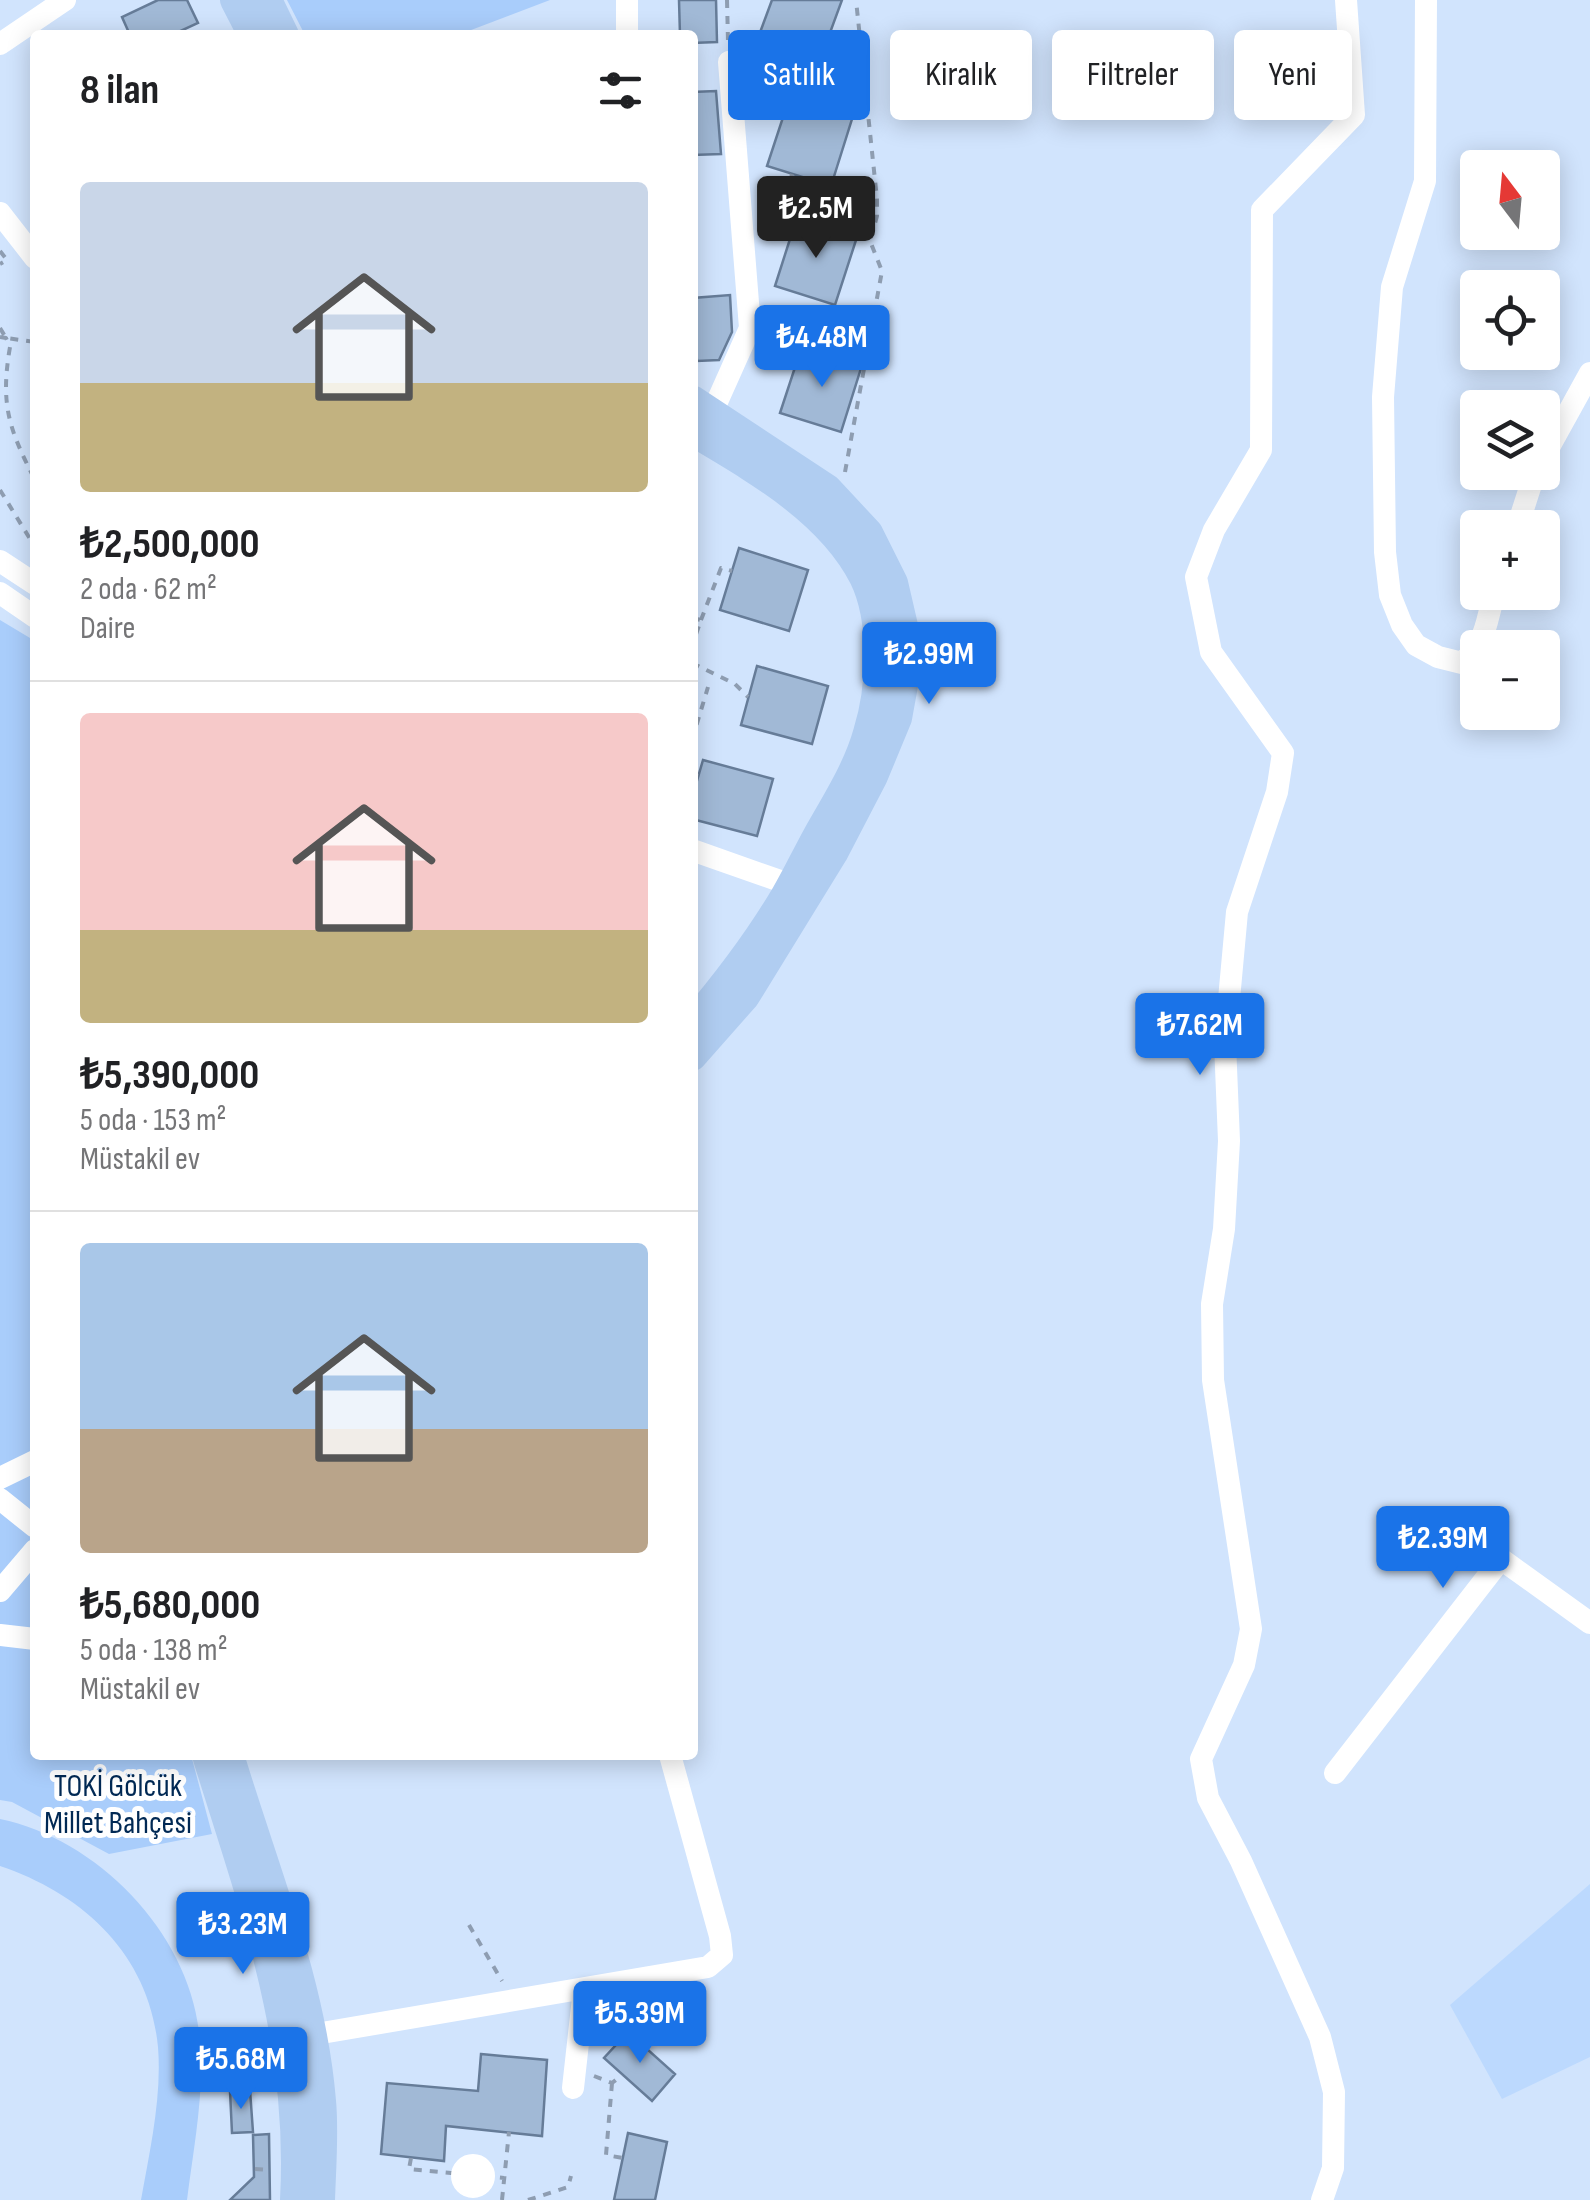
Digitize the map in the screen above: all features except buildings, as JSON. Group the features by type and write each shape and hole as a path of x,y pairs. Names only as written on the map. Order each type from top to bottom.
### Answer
{"main road":[{"path":"236,0 251,30"},
{"path":"267,0 282,30"},
{"path":"698,1049 745,996 798,894 869,733 881,657 864,578 837,537 805,507 756,471 699,415"},
{"path":"698,1017 798,894"},
{"path":"208,1760 265,1937 291,2065 297,2134 295,2200"},
{"path":"231,1760 302,1990 321,2100 320,2200"}],"street":[{"path":"0,44 64,0"},
{"path":"627,0 627,30"},
{"path":"1322,2200 1333,2168 1334,2092 1320,2037 1241,1861 1208,1798 1201,1759 1244,1665 1252,1629 1213,1380 1212,1304 1224,1229 1229,1140 1225,1044 1237,912 1277,792 1282,753 1211,652 1196,577 1214,530 1261,450 1262,210 1354,116 1346,0"},
{"path":"1426,0 1425,181 1392,287 1383,397 1384,552 1390,595 1402,625 1416,645 1438,657 1462,664 1485,637 1491,610"},
{"path":"699,415 750,328 732,120"},
{"path":"0,213 30,252"},
{"path":"750,328 770,325 815,342"},
{"path":"1560,427 1590,373"},
{"path":"0,561 30,581"},
{"path":"0,593 30,614"},
{"path":"698,852 798,894"},
{"path":"698,869 798,894"},
{"path":"0,1478 30,1463"},
{"path":"0,1499 30,1523"},
{"path":"0,1590 30,1556"},
{"path":"1335,1773 1501,1559 1590,1623"},
{"path":"0,1635 30,1638"},
{"path":"310,2036 708,1967 722,1956 720,1936 671,1760"},
{"path":"574,2079 584,1989"}],"path":[{"path":"727,0 728,62"},
{"path":"856,0 860,30"},
{"path":"845,473 882,271 870,241 877,216 870,120"},
{"path":"736,168 772,193 877,216"},
{"path":"787,196 792,174"},
{"path":"0,251 7,260 0,264"},
{"path":"0,328 10,347 2,382 2,408 30,470"},
{"path":"3,337 30,341"},
{"path":"0,490 30,539"},
{"path":"698,629 721,568 732,571"},
{"path":"698,666 736,684 748,697"},
{"path":"698,720 708,687"},
{"path":"469,1925 508,1990"},
{"path":"574,2079 612,2083 622,2076"},
{"path":"606,2156 612,2083"},
{"path":"480,2183 509,2132"},
{"path":"598,2154 623,2158"},
{"path":"411,2158 410,2169 480,2183 502,2200"},
{"path":"256,2169 280,2170"},
{"path":"528,2200 568,2187 572,2176"}],"shaded area":[{"path":"1590,1884 1590,2057 1502,2099 1450,2005"}],"green space":[{"path":"287,0 550,0 471,30 302,30"},
{"name":"TOKİ Gölcük Millet Bahçesi","path":"0,620 30,638 30,1760 192,1760 212,1834 109,1854 12,1802 0,1800"},
{"path":"0,1819 70,1846 102,1868 156,1925 176,1958 191,1994 201,2052 198,2116 187,2200 141,2200 159,2066 152,2014 141,1983 107,1932 84,1911 30,1878 0,1866"}]}
